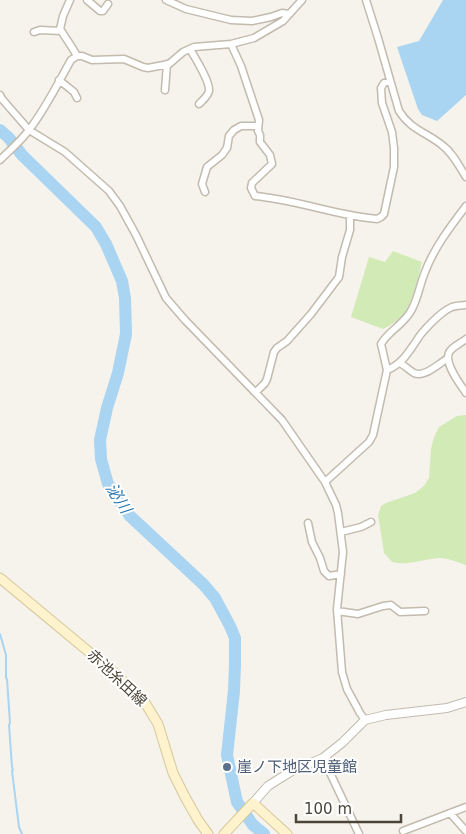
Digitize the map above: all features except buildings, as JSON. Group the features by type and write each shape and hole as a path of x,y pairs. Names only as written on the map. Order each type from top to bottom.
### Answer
{"main road":[{"name":"赤池糸田線","path":"0,578 118,676 144,701 158,724 173,773 184,797 208,834"},
{"path":"224,834 251,804 287,834"}],"street":[{"path":"70,0 61,21 60,29 77,56"},
{"path":"87,0 100,11 103,11 108,4"},
{"path":"166,0 186,9 231,20 252,21 282,13 289,14"},
{"path":"1,160 19,142 40,115 71,60 77,56 92,60 124,59 148,68 169,64 183,52 194,47 231,44 254,38 283,21 302,0"},
{"path":"366,0 399,111 404,120 442,144 451,153 466,177"},
{"path":"34,32 40,30 61,31"},
{"path":"231,44 244,75 258,120 260,142 270,155 272,164 252,183 251,188 255,196 300,203 350,216 377,219 381,217 384,214 394,167 392,132 382,103 381,88 384,83 390,82"},
{"path":"190,49 202,70 209,88 208,94 199,104"},
{"path":"165,90 167,64"},
{"path":"59,80 74,92 77,98"},
{"path":"0,94 2,99 29,130 65,152 109,191 120,206 136,235 166,298 287,425 325,482 336,505 343,552 337,611 342,672 347,688 365,720"},
{"path":"205,192 202,184 207,167 222,155 227,148 229,136 241,126 258,126"},
{"path":"325,482 369,442 373,435 387,370 381,344 386,336 405,320 412,310 426,270 442,239 466,206"},
{"path":"256,392 267,379 274,352 287,341 311,314 338,278 350,230 350,216"},
{"path":"387,370 400,363 417,339 449,308 466,305"},
{"path":"466,339 449,352 447,359 448,364 466,393"},
{"path":"400,363 415,374 424,374 447,359"},
{"path":"341,532 361,527 371,522"},
{"path":"308,523 312,542 324,571 329,576 340,574"},
{"path":"337,611 358,614 391,605 400,612 425,611"},
{"path":"251,804 268,786 292,771 323,758 343,742 365,720 386,714 447,708 466,702"},
{"path":"323,758 358,834"},
{"path":"403,831 466,807"},
{"path":"450,813 466,831"}],"green space":[{"path":"393,251 422,262 408,307 403,315 383,329 351,317 369,257 385,262"},
{"path":"466,415 466,565 450,559 439,558 410,563 392,562 384,553 378,515 381,506 415,493 424,486 429,478 431,449 439,427 457,416"}],"water":[{"path":"443,0 466,0 466,95 437,121 422,115 418,109 397,47 419,41"}],"waterway":[{"name":"泌川","path":"0,130 22,155 96,227 106,244 122,281 125,298 126,334 118,373 107,408 100,440 101,459 108,484 130,516 203,584 215,598 230,626 235,638 235,664 227,755 237,802 253,825 264,834"},
{"path":"0,634 6,655 12,771 19,827 22,834"}],"place":[{"name":"崖ノ下地区児童館","path":"227,767"}]}
